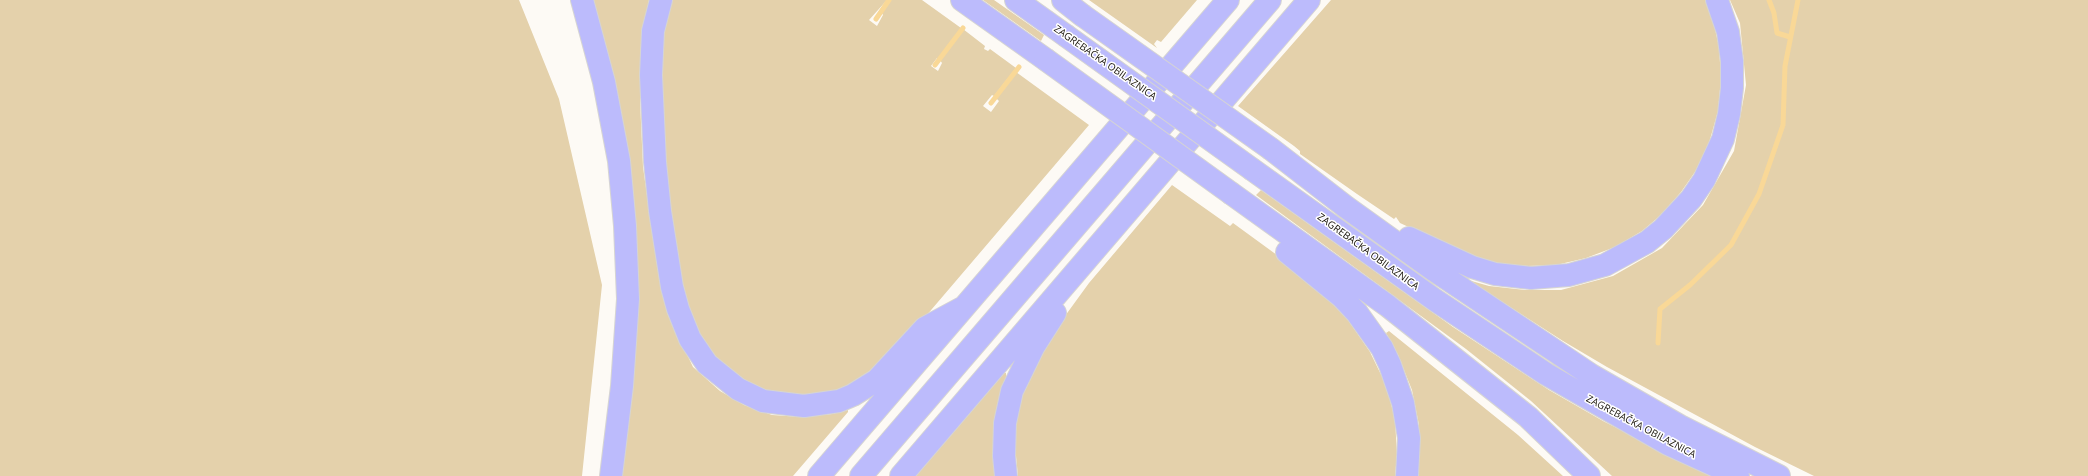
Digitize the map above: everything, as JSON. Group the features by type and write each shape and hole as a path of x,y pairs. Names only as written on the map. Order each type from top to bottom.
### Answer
{"highway":[{"path":"582,0 606,90 619,161 625,226 628,299 622,386 611,476"},
{"path":"661,0 654,31 650,75 653,140 660,211 672,287 678,309 690,339 707,364 738,389 769,402 804,406 839,401 860,391 877,380 925,328 964,306"},
{"path":"962,0 1388,306 1528,416 1589,476"},
{"name":"ZAGREBAČKA OBILAZNICA","path":"1016,0 1435,300 1546,374 1668,444 1738,476"},
{"path":"1063,0 1431,268 1591,375 1680,426 1779,476"},
{"path":"1174,62 1190,22 1208,0"},
{"path":"818,476 1228,0"},
{"path":"861,476 1270,0"},
{"path":"901,476 1309,0"},
{"path":"1346,207 1365,209 1396,230 1431,250 1472,267 1495,274 1531,278 1568,275 1605,265 1628,253 1658,234 1679,213 1704,180 1723,139 1729,114 1732,88 1732,61 1728,32 1717,0"},
{"path":"1232,194 1264,235 1310,269 1342,297 1362,320 1382,348 1390,365 1403,403 1409,438 1407,476"},
{"path":"1006,476 1004,441 1005,423 1009,402 1020,373 1052,317 1100,256 1115,225"}],"shaded area":[{"path":"0,0 519,0 559,99 602,285 582,476 0,476"},
{"path":"591,0 649,0 641,42 640,101 643,167 653,238 668,315 693,367 720,391 744,405 772,415 801,417 832,414 848,410 848,412 793,476 620,476 636,319"},
{"path":"672,0 887,0 869,20 877,26 883,15 882,13 885,7 890,0 922,0 961,28 931,66 938,71 942,63 940,60 963,29 985,46 984,49 988,51 990,49 1016,68 994,96 992,95 983,106 991,112 999,101 996,98 1016,72 1089,125 926,316 880,367 850,387 814,396 766,391 747,384 711,354 698,334 686,301 677,260 663,148 661,50 665,22"},
{"path":"983,0 994,0 1044,35 1041,41"},
{"path":"1089,0 1197,0 1161,42 1157,40 1154,44 1157,48"},
{"path":"1331,0 1705,0 1713,20 1719,47 1721,78 1718,111 1709,143 1697,169 1681,192 1661,215 1642,231 1615,247 1586,258 1556,265 1528,266 1496,263 1473,257 1400,223 1396,217 1394,219 1300,154 1300,151 1294,146 1238,106"},
{"path":"1730,0 2088,0 2088,476 1814,476 1755,447 1607,367 1563,341 1468,280 1489,286 1525,290 1561,290 1613,276 1662,248 1703,205 1734,151 1746,85 1740,23"},
{"path":"1172,185 1230,226 1233,223 1281,258 1317,288 1346,317 1370,352 1386,385 1395,419 1397,455 1395,476 1018,476 1016,456 1016,424 1023,393 1049,338 1089,283"},
{"path":"1261,190 1453,327 1549,390 1603,421 1712,476 1612,476 1531,401 1466,349 1256,195"},
{"path":"1389,331 1518,435 1563,476 1417,476 1419,460 1419,425 1412,390 1398,355 1386,333"},
{"path":"1004,373 1006,373 1006,378 994,421 993,455 995,476 914,476"}],"waterway":[{"path":"876,19 889,0"},
{"path":"1769,0 1774,13 1777,33 1790,37"},
{"path":"1658,343 1660,309 1690,285 1731,245 1759,194 1783,125 1785,66 1798,0"},
{"path":"935,65 963,28"},
{"path":"991,103 1019,67"}]}
